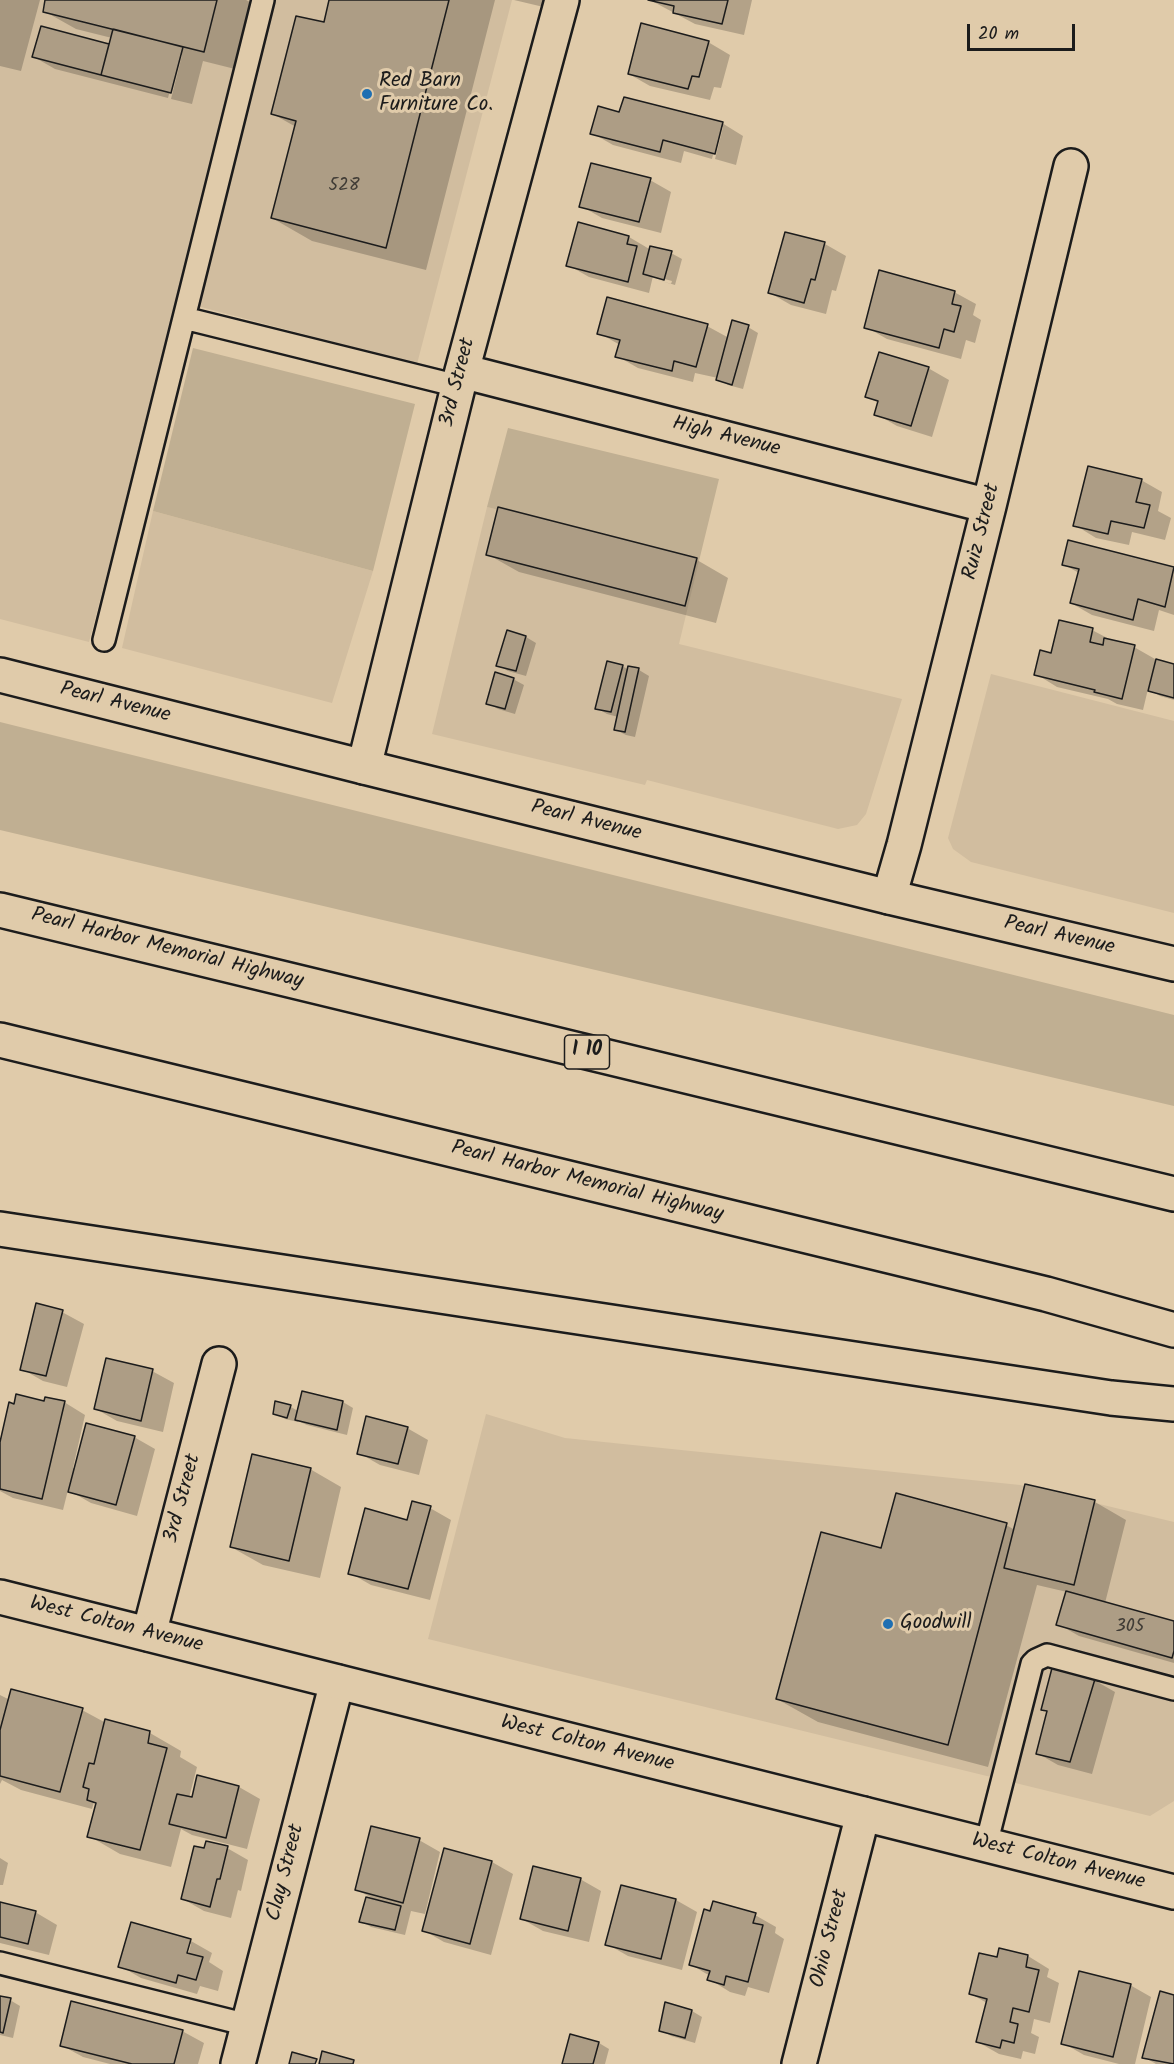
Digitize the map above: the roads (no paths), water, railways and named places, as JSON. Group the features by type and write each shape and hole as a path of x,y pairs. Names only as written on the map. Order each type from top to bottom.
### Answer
{"main road":[{"name":"3rd Street","path":"364,768 460,378 562,0"},
{"name":"Ruiz Street","path":"889,897 989,506 1071,166"},
{"name":"High Avenue","path":"460,378 989,506"},
{"name":"Pearl Avenue","path":"0,675 364,768 889,897 1174,964"},
{"name":"Pearl Harbor Memorial Highway","path":"0,910 1174,1194"},
{"name":"Pearl Harbor Memorial Highway","path":"0,1040 1046,1294 1174,1330"},
{"path":"0,1229 1111,1398 1174,1404"},
{"name":"3rd Street","path":"150,1634 219,1364"},
{"name":"West Colton Avenue","path":"0,1597 1174,1892"},
{"name":"Clay Street","path":"238,2064 337,1682"},
{"name":"Ohio Street","path":"799,2064 863,1814"}],"lane":[{"path":"104,640 263,0"},
{"path":"184,318 460,378"},
{"path":"986,1845 1032,1664 1035,1660 1047,1655 1174,1689"},
{"path":"0,1963 248,2025"}],"place":[{"name":"Red Barn Furniture Co.","path":"367,94"},
{"name":"Goodwill","path":"888,1624"}]}
